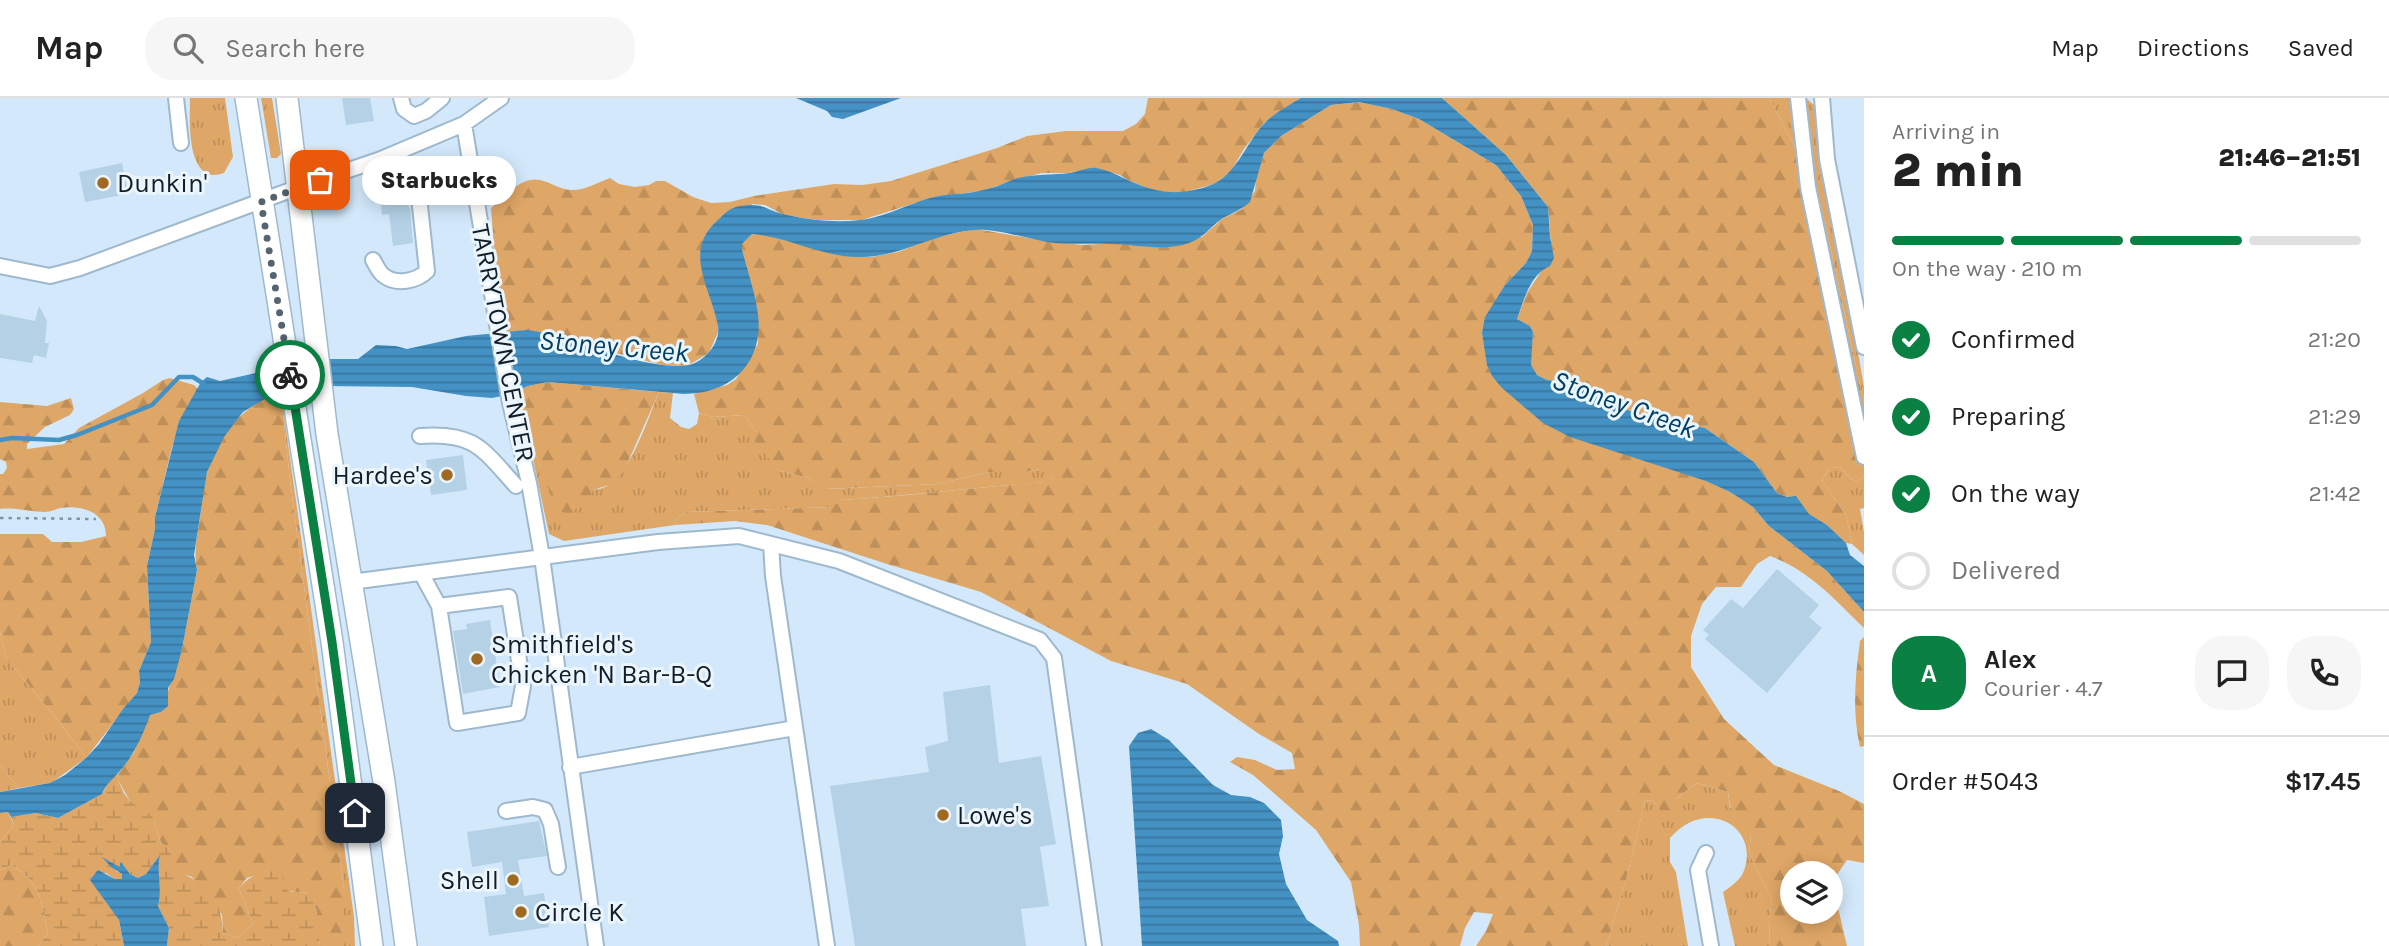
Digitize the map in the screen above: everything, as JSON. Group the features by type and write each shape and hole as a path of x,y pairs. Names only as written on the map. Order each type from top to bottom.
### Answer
{"highway":[{"path":"246,98 301,439 352,787 372,946"},
{"path":"287,98 327,434 384,782 406,946"},
{"path":"352,787 384,782"}],"street":[{"path":"176,98 181,143"},
{"path":"401,98 404,109 414,116 426,111 442,98"},
{"path":"0,266 50,276 61,275 371,163 464,124 501,98"},
{"path":"1798,98 1808,187 1861,430 1864,457"},
{"path":"1822,98 1827,159 1864,347"},
{"name":"TARRYTOWN CENTER","path":"464,124 522,484 542,557 596,946"},
{"path":"373,260 383,276 393,279 406,281 420,278 427,271 418,197 422,182"},
{"path":"420,436 444,434 472,441 522,484"},
{"path":"351,582 658,542 739,536 839,561 1040,640 1054,659 1094,946"},
{"path":"771,544 772,576 827,946"},
{"path":"421,573 439,606 457,723 518,713 523,686 509,597 439,606"},
{"path":"570,767 795,728"},
{"path":"506,811 533,807 545,810 551,824 558,867"},
{"path":"1706,853 1698,870 1711,946"}],"path":[{"path":"0,518 96,519"}],"green space":[{"path":"190,98 225,98 233,157 224,173 212,175 198,164 191,142"},
{"path":"261,98 272,98 281,154 277,158 271,158"},
{"path":"1148,98 1301,98 1264,123 1224,177 1214,184 1177,194 1152,190 1120,175 1094,168 1069,173 1042,173 982,191 934,197 862,220 818,220 784,215 765,205 752,204 718,332 709,353 687,366 662,365 527,330 507,332 495,259 491,208 525,181 542,180 568,190 578,190 610,178 619,184 635,187 665,181 693,197 711,203 834,184 862,185 891,181 1027,136 1066,131 1123,131 1136,124 1145,114"},
{"path":"1442,98 1769,98 1807,170 1825,222 1864,403 1864,475 1859,482 1851,479 1840,467 1830,468 1822,480 1846,515 1852,544 1846,543 1827,525 1809,515 1796,496 1787,497 1777,493 1754,462 1705,428 1639,415 1617,405 1605,395 1537,375 1530,365 1533,332 1530,326 1517,319 1527,293 1542,270 1551,245 1548,207 1506,155"},
{"path":"1769,98 1806,98 1816,107 1864,387 1864,403 1825,222 1807,170"},
{"path":"1359,102 1392,109 1419,119 1496,165 1521,196 1533,225 1532,251 1526,263 1505,285 1482,333 1492,376 1730,492 1753,507 1769,526 1827,571 1864,612 1864,628 1832,596 1809,578 1770,556 1757,564 1741,587 1716,587 1702,604 1691,636 1691,667 1724,719 1774,765 1864,804 1864,863 1847,860 1843,866 1843,861 1780,861 1780,924 1842,924 1847,946 1770,946 1769,920 1772,900 1749,853 1751,834 1734,816 1728,792 1697,783 1677,798 1669,815 1660,811 1653,800 1645,801 1626,880 1606,946 1476,946 1493,914 1474,912 1465,928 1460,946 1360,946 1351,882 1316,830 1253,775 1230,762 1237,757 1255,760 1277,770 1295,769 1292,753 1259,734 1187,684 1111,661 981,592 767,525 735,521 675,525 677,518 687,512 832,507 841,500 1045,482 1054,476 1040,469 1026,472 990,472 937,484 825,489 808,478 778,470 754,440 756,432 744,415 713,417 699,413 694,394 727,385 736,379 758,344 758,314 742,249 742,244 752,234 770,236 836,254 872,257 898,252 937,237 976,229 1084,245 1202,237 1222,219 1242,209 1255,191 1264,153 1281,136 1331,105"},
{"path":"170,378 194,385 198,389 184,414 172,447 155,517 147,566 151,642 139,671 137,693 86,758 6,658 0,632 0,534 43,534 52,542 81,542 106,536 105,528 97,516 84,509 61,508 45,512 0,509 0,474 7,468 6,462 0,459 0,402 47,406 71,398 74,409 70,415 45,427 27,444 27,449 64,444 79,428"},
{"path":"548,382 659,392 624,471 612,484 593,490 590,498 569,514 558,511 540,468 524,416 512,394 528,386"},
{"path":"659,392 673,393 670,418 681,427 689,429 697,424 699,413 713,417 744,415 778,470 808,478 826,489 937,484 990,472 1026,472 1040,469 1055,475 1046,482 841,500 833,507 687,512 677,518 675,525 564,541 549,534 524,416 540,468 591,489 603,488 625,468 642,436"},
{"path":"281,393 354,917 355,946 344,946 344,889"},
{"path":"281,393 344,889 344,946 320,946 316,909 306,893 288,891 256,875 247,878 239,888 253,924 237,938 223,933 222,915 192,877 181,873 173,864 171,850 161,843 154,822 130,801 118,780 119,773 134,752 150,715 161,712 182,649 197,570 196,548 204,488 211,460 225,435 244,413 267,398"},
{"path":"1840,467 1851,479 1859,482 1864,475 1864,508 1860,509 1864,555 1852,544 1846,515 1822,480 1830,468"},
{"path":"0,632 6,658 86,758 51,783 19,788 0,766"},
{"path":"1864,637 1864,746 1860,747 1855,694 1860,641"},
{"path":"0,766 19,788 0,792"},
{"path":"119,773 118,780 124,793 130,801 152,816 161,843 171,850 176,865 210,892 220,912 223,933 237,938 253,924 239,888 269,866 278,867 288,891 310,896 317,916 320,946 167,946 169,928 158,906 159,857 146,874 138,878 130,874 121,863 116,871 123,874 122,879 115,879 106,873 90,879 119,920 124,946 38,946 48,933 34,885 11,865 0,870 0,842 14,825 11,817 36,813 58,818 102,794 110,780"},
{"path":"1697,783 1728,792 1730,807 1751,834 1749,853 1772,900 1769,920 1770,946 1735,946 1723,892 1743,873 1747,857 1745,842 1728,822 1714,818 1700,819 1685,825 1670,838 1670,862 1676,872 1688,946 1606,946 1626,880 1645,801 1653,800 1660,811"},
{"path":"8,812 14,825 0,842 0,813"},
{"path":"11,865 34,885 41,902 48,933 38,946 0,946 0,870"}],"water":[{"path":"796,98 901,98 843,119 832,117 827,111"},
{"path":"1301,98 1442,98 1506,155 1548,207 1554,258 1550,266 1533,281 1517,319 1530,326 1533,332 1531,365 1537,375 1605,395 1617,405 1639,415 1705,428 1754,462 1777,493 1787,497 1796,496 1809,514 1827,525 1846,543 1850,555 1864,566 1864,612 1827,571 1769,526 1753,507 1730,492 1706,481 1570,437 1543,423 1502,388 1487,365 1482,333 1485,317 1505,285 1526,263 1532,251 1533,225 1521,196 1496,165 1419,119 1392,109 1359,102 1331,105 1281,136 1264,153 1250,202 1223,218 1199,238 1180,246 1055,243 1000,232 974,230 945,235 890,253 861,257 834,254 752,234 742,244 742,249 758,314 756,347 741,372 717,388 701,393 684,394 548,382 492,398 412,387 323,386 270,396 243,412 224,437 207,472 194,555 197,570 182,649 174,679 168,688 168,706 161,712 150,715 134,752 102,794 58,818 36,813 11,817 8,812 0,813 0,792 50,783 65,775 99,744 137,693 139,671 151,642 147,566 155,517 179,421 201,382 207,377 220,381 265,371 293,359 358,359 376,345 407,349 466,336 527,330 651,363 668,366 691,365 709,352 718,333 702,270 702,244 708,231 733,208 752,205 805,218 860,220 930,198 977,192 1018,178 1093,168 1161,191 1201,189 1227,175 1266,122"},
{"path":"1151,729 1169,740 1213,785 1231,795 1250,797 1264,803 1281,820 1283,836 1279,854 1286,884 1307,920 1338,941 1339,946 1142,946 1129,746 1138,733"},
{"path":"160,855 158,906 169,928 167,946 124,946 119,920 90,880 98,870 115,879 122,879 122,874 102,857 119,867 121,862 130,874 138,878 146,874"}],"building":[{"path":"342,98 370,98 374,121 346,125"},
{"name":"Dunkin'","path":"122,163 128,194 85,202 79,172"},
{"path":"405,182 413,243 393,246 389,214 382,215 381,205 386,204 384,185"},
{"path":"39,306 47,321 45,343 49,343 46,358 34,355 32,363 0,358 0,314 35,321"},
{"name":"Hardee's","path":"463,455 467,490 431,495 426,460"},
{"path":"1777,569 1819,605 1809,617 1822,628 1767,693 1705,639 1709,635 1703,630 1731,599 1743,608"},
{"name":"Smithfield's Chicken 'N Bar-B-Q","path":"490,620 500,687 463,694 453,631 467,629 466,624"},
{"name":"Lowe's","path":"990,685 999,763 1041,756 1056,844 1040,847 1049,906 1021,909 1026,946 855,946 830,786 929,772 925,747 948,741 943,692"},
{"name":"Shell","path":"539,821 547,856 518,860 524,896 544,893 549,927 489,936 484,897 506,894 502,862 472,867 467,832"}],"waterway":[{"path":"0,440 59,440 152,405 179,377 193,377 204,384"}],"way so far":[{"path":"290,375 261,202 320,180"}],"place":[{"name":"Starbucks","path":"320,180"},
{"name":"Dunkin'","path":"103,183"},
{"name":"Hardee's","path":"447,475"},
{"name":"Smithfield's Chicken 'N Bar-B-Q","path":"477,659"},
{"name":"Lowe's","path":"943,815"},
{"name":"Shell","path":"513,880"},
{"name":"Circle K","path":"521,912"}],"route":[{"path":"290,375 332,642 355,813"}],"water label":[{"name":"Stoney Creek","path":"614,346"},
{"name":"Stoney Creek","path":"1624,404"}]}
